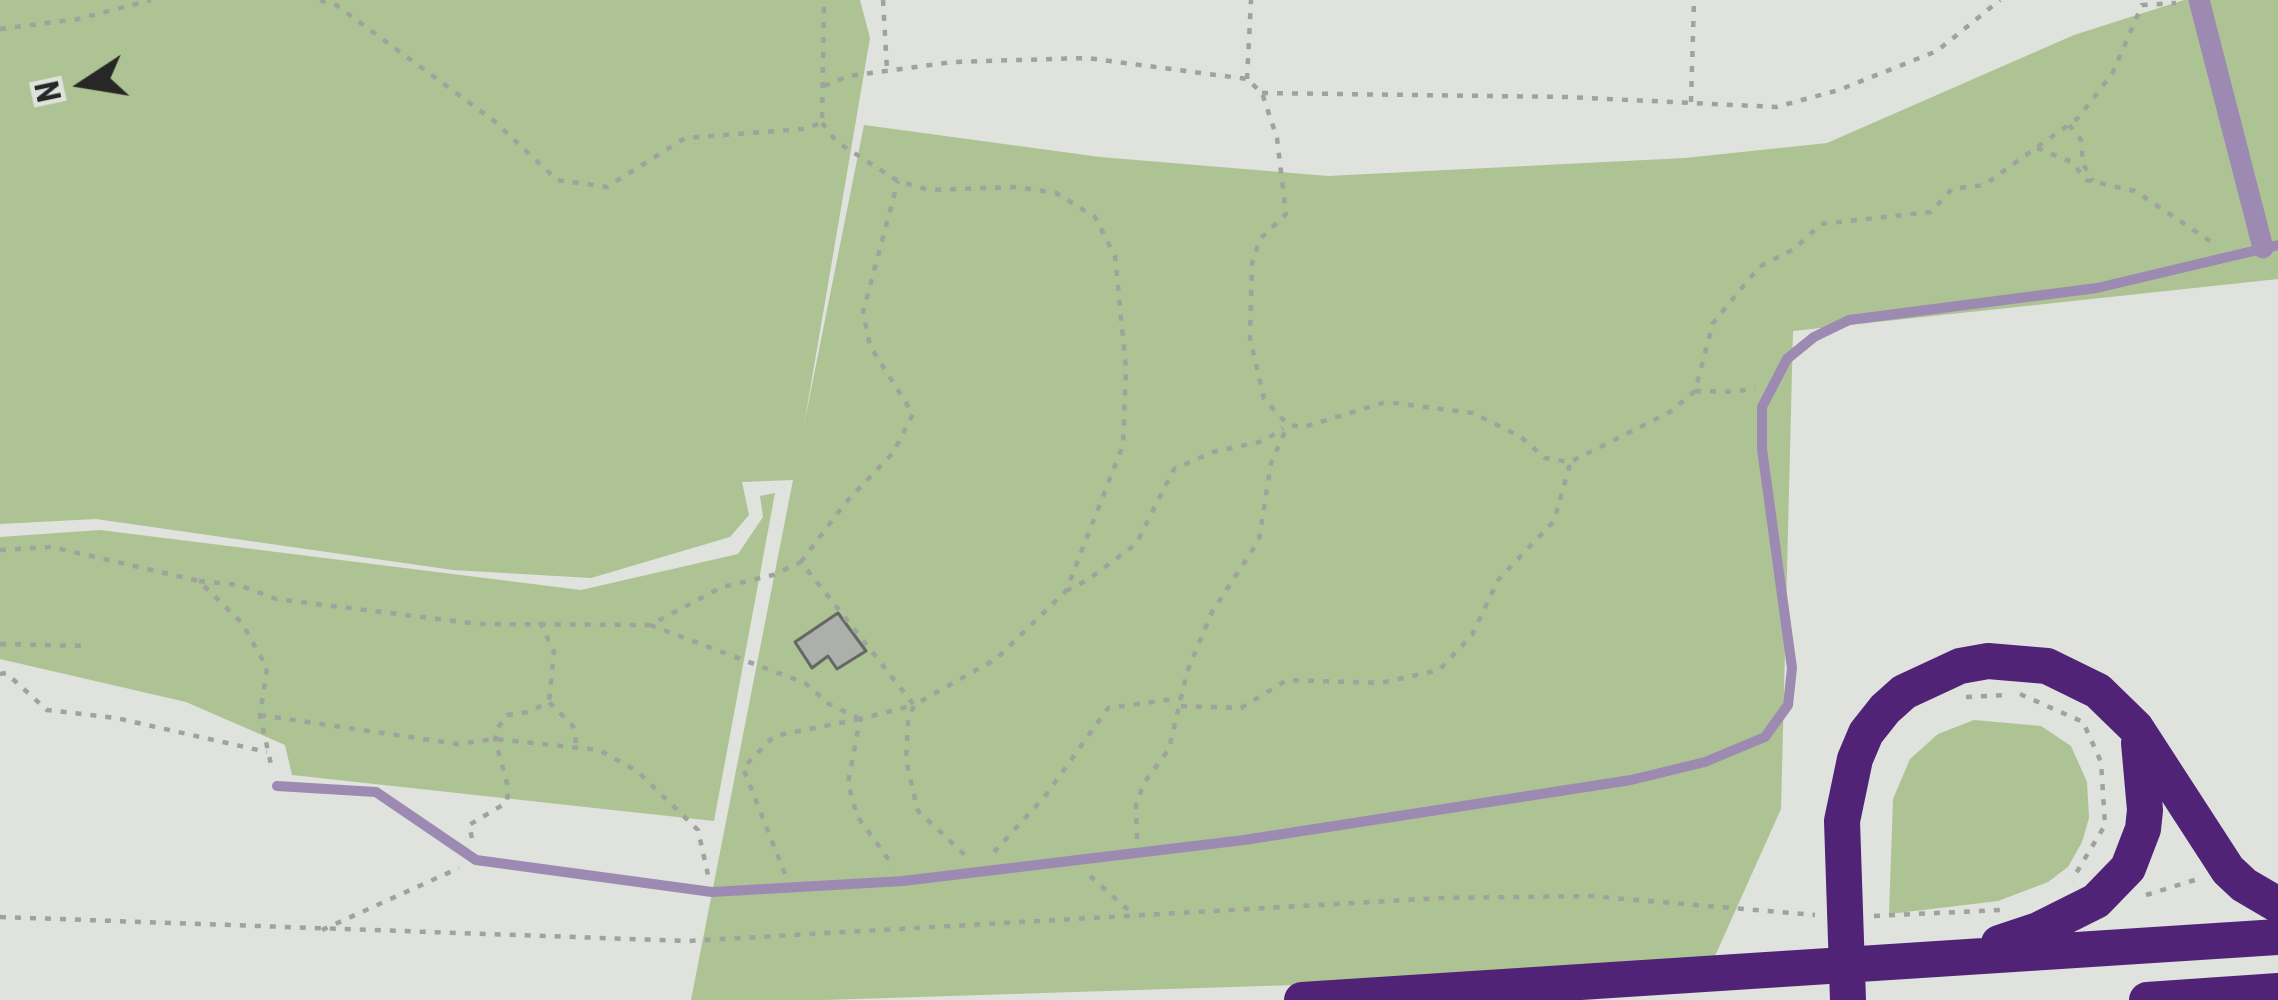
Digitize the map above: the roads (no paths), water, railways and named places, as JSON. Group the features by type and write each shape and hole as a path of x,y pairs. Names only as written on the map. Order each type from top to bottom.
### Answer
{"highway":[{"path":"1848,1000 1842,821 1850,774 1866,734 1904,692 1960,666 2016,661 2072,676 2098,691 2136,728 2228,870 2278,905"},
{"path":"1952,958 2038,930 2086,907 2110,890 2128,868 2143,829 2145,787 2136,728"},
{"path":"1302,1000 2278,937"},
{"path":"2147,1000 2278,991"}],"street":[{"path":"2199,1 2271,246"}],"lane":[{"path":"277,786 376,792 476,860 712,892 903,881 1244,840 1630,780 1705,762 1766,737 1788,704 1792,668 1762,449 1762,407 1787,359 1814,337 1849,320 2097,288 2271,246"}]}
